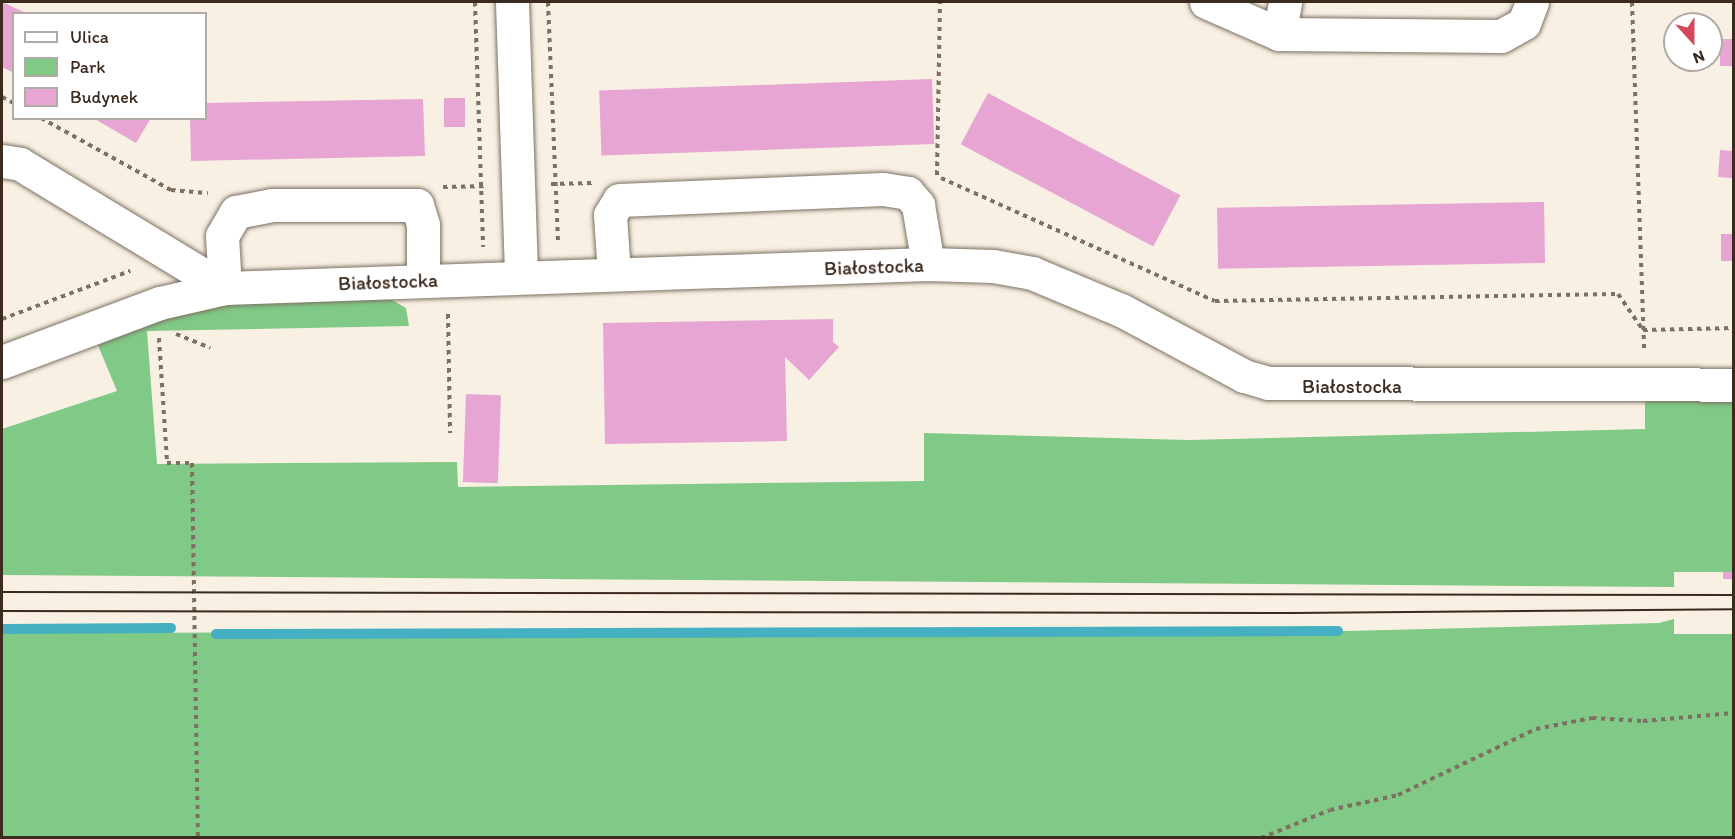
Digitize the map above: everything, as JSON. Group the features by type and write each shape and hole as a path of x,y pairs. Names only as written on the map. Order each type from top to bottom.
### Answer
{"street":[{"path":"512,2 521,277"},
{"path":"1206,2 1279,34 1501,36 1524,23 1532,2"},
{"path":"1279,34 1285,2"},
{"path":"2,161 20,164 174,254 225,288"},
{"path":"614,274 610,215 619,200 883,189 908,193 918,205 928,264"},
{"path":"225,288 222,236 236,212 272,205 417,205 435,281"},
{"name":"Białostocka","path":"2,363 160,303 225,288 928,264 993,266 1032,273 1121,310 1244,376 1268,383 1734,385"}],"path":[{"path":"475,2 484,278"},
{"path":"548,2 560,276"},
{"path":"937,176 940,2"},
{"path":"1632,2 1646,385"},
{"path":"2,320 174,254"},
{"path":"435,281 450,433"},
{"path":"1215,301 1618,294 1643,330"},
{"path":"158,326 167,463 192,464 198,837"},
{"path":"1643,330 1734,328"},
{"path":"168,331 210,348"},
{"path":"1261,837 1330,810 1398,795 1536,729 1593,718 1643,721 1734,713"}],"green space":[{"path":"385,296 406,308 409,326 147,331 157,464 457,462 458,487 924,481 924,433 1189,440 1645,429 1645,399 1733,399 1733,572 1674,572 1674,587 2,575 2,429 117,391 97,343 217,300"},
{"path":"1674,619 1674,634 1733,634 1733,837 2,837 2,633 1347,631 1659,623"}],"building":[{"path":"2,2 24,12 12,12 12,72 2,67"},
{"path":"1723,39 1734,39 1734,66 1723,66"},
{"path":"932,79 934,144 601,156 599,91"},
{"path":"988,93 1180,195 1153,247 961,144"},
{"path":"444,98 465,98 465,127 444,127"},
{"path":"423,99 425,156 191,161 190,120 207,120 207,103"},
{"path":"96,120 150,120 136,143"},
{"path":"1720,150 1734,151 1732,178 1718,177"},
{"path":"1544,202 1545,263 1218,269 1217,208"},
{"path":"1721,234 1734,234 1734,261 1721,261"},
{"path":"833,319 833,342 839,347 809,380 785,357 787,441 605,444 603,323"},
{"path":"466,394 501,395 498,483 463,482"},
{"path":"1723,572 1734,572 1734,579 1723,579"}],"waterway":[{"path":"2,629 171,628"},
{"path":"216,634 1338,631"}],"tram line":[{"path":"2,592 1734,595"},
{"path":"2,611 1291,613 1734,609"}]}
